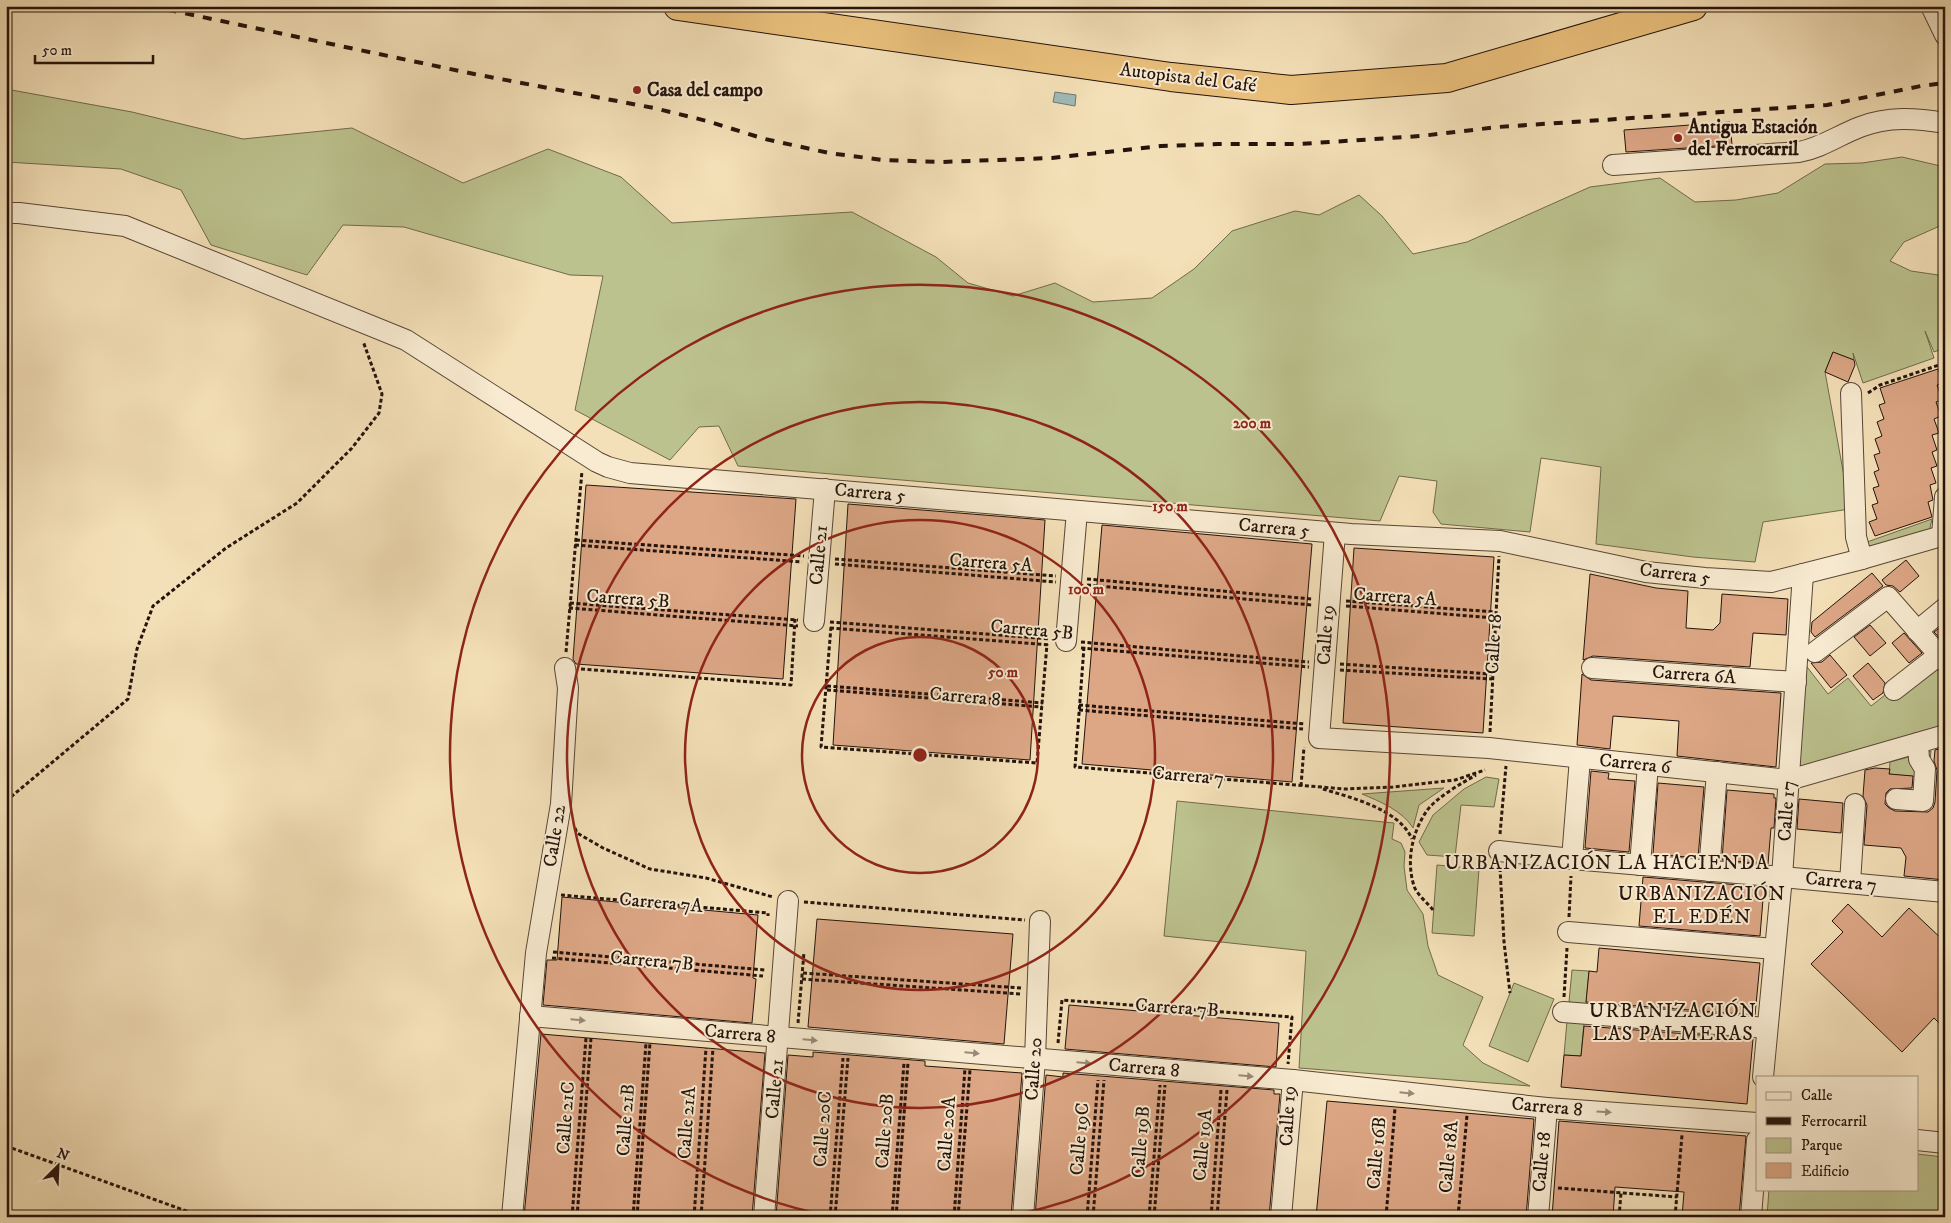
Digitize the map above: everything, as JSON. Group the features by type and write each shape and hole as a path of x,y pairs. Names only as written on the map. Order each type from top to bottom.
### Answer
{"highway":[{"name":"Autopista del Café","path":"678,6 1171,77 1291,90 1448,78 1693,6"}],"street":[{"path":"1931,6 1945,35"},
{"path":"1613,165 1798,152 1814,149 1860,127 1884,120 1916,118 1945,122"},
{"name":"Carrera 5","path":"6,213 19,212 125,226 356,319 406,340 608,468 630,473 1336,533 1500,541 1646,572 1771,582 1943,536"},
{"path":"1851,397 1856,537 1862,559"},
{"name":"Calle 21","path":"813,625 825,489"},
{"path":"1943,536 1945,497"},
{"path":"1066,645 1077,511"},
{"name":"Calle 19","path":"1320,733 1336,533"},
{"name":"Calle 17","path":"1763,1076 1782,876 1804,574"},
{"path":"1815,652 1888,597 1942,659 1894,690"},
{"path":"1918,631 1945,608"},
{"name":"Calle 22","path":"512,1217 536,953 561,804 568,688 565,668"},
{"name":"Carrera 6A","path":"1592,668 1796,682"},
{"name":"Carrera 6","path":"1320,733 1498,749 1789,780 1945,735"},
{"path":"1896,799 1922,801 1925,769 1919,759 1918,743"},
{"path":"1572,859 1580,758"},
{"path":"1640,865 1648,765"},
{"path":"1709,871 1717,772"},
{"path":"1850,883 1856,804"},
{"name":"Carrera 7","path":"1499,851 1945,892"},
{"name":"Calle 21","path":"764,1217 788,901"},
{"name":"Calle 20","path":"1022,1217 1035,1059 1040,921"},
{"path":"1568,932 1775,948"},
{"path":"1563,1012 1767,1028"},
{"name":"Carrera 8","path":"530,1016 1292,1080 1547,1108 1756,1123"},
{"name":"Calle 19","path":"1281,1217 1292,1080"},
{"name":"Calle 18","path":"1538,1217 1547,1108"},
{"path":"1918,1140 1945,1143"},
{"path":"1751,1217 1756,1153"}],"path":[{"path":"6,800 128,699 137,649 153,606 226,548 298,503 352,448 374,420 379,413 382,394 356,319"},
{"path":"1851,397 1945,363"},
{"path":"591,458 575,545 565,668 791,684"},
{"name":"Carrera 5A","path":"576,540 1071,580 1495,618"},
{"name":"Calle 18","path":"1500,541 1492,679 1498,749 1499,851 1504,942 1510,993"},
{"name":"Carrera 5A","path":"575,545 819,560"},
{"name":"Carrera 5B","path":"570,603 813,625 1492,679"},
{"name":"Carrera 5A","path":"1329,603 1495,612"},
{"name":"Carrera 5B","path":"569,608 813,625 1324,666 1492,674"},
{"name":"Carrera 8","path":"827,688 1043,705"},
{"path":"1080,705 1306,725 1320,733"},
{"path":"1079,710 1306,730 1320,733"},
{"path":"821,747 1037,763"},
{"path":"1412,840 1427,810 1456,786 1485,770 1498,749"},
{"name":"Carrera 7","path":"1075,767 1318,787"},
{"path":"1318,787 1345,789 1393,787 1455,780 1485,770"},
{"path":"1318,787 1366,802 1389,815 1408,830 1412,840 1411,865 1414,888 1433,910"},
{"name":"Carrera 7A","path":"554,894 768,912"},
{"name":"Carrera 7B","path":"550,952 765,970"},
{"name":"Carrera 7B","path":"549,958 763,976"},
{"path":"802,973 1024,989"},
{"path":"802,979 1024,994"},
{"name":"Carrera 7B","path":"1062,1000 1292,1017"},
{"name":"Calle 20","path":"1056,1061 1062,1000"},
{"name":"Calle 19","path":"1292,1017 1287,1071 1292,1080"},
{"name":"Calle 21C","path":"572,1217 589,1021"},
{"name":"Calle 21C","path":"577,1217 589,1021"},
{"name":"Calle 21B","path":"633,1217 649,1026"},
{"name":"Calle 21B","path":"637,1217 649,1026"},
{"name":"Calle 21A","path":"694,1217 711,1032"},
{"name":"Calle 21A","path":"701,1217 711,1032"},
{"name":"Calle 20C","path":"830,1217 846,1043"},
{"name":"Calle 20C","path":"836,1217 846,1043"},
{"name":"Calle 20B","path":"892,1217 907,1048"},
{"name":"Calle 20B","path":"896,1217 907,1048"},
{"name":"Calle 20A","path":"954,1217 969,1053"},
{"name":"Calle 20A","path":"958,1217 969,1053"},
{"name":"Calle 19C","path":"1087,1217 1102,1064"},
{"name":"Calle 19C","path":"1093,1217 1102,1064"},
{"name":"Calle 19B","path":"1149,1217 1163,1069"},
{"name":"Calle 19B","path":"1154,1217 1163,1069"},
{"name":"Calle 19A","path":"1211,1217 1225,1075"},
{"name":"Calle 19A","path":"1217,1217 1225,1075"},
{"name":"Calle 16B","path":"1386,1217 1397,1092"},
{"name":"Calle 18A","path":"1458,1217 1468,1099"},
{"path":"1675,1217 1684,1117"},
{"path":"6,1146 203,1217"},
{"path":"1540,1186 1677,1197"},
{"path":"1619,1217 1621,1193"}],"green space":[{"path":"6,89 132,112 243,139 352,128 463,183 548,149 621,177 672,223 852,212 936,257 968,283 1013,296 1055,283 1093,302 1152,298 1194,269 1232,231 1295,211 1319,215 1359,195 1382,216 1413,254 1467,242 1590,187 1660,178 1695,202 1736,200 1778,193 1825,164 1862,163 1902,157 1945,167 1945,221 1942,225 1904,242 1890,261 1911,271 1945,276 1945,348 1934,352 1925,331 1934,358 1863,383 1853,353 1854,360 1833,352 1825,372 1850,509 1763,522 1755,562 1693,557 1596,544 1601,467 1541,458 1530,532 1441,524 1433,512 1437,481 1399,476 1380,521 738,466 719,426 699,427 670,460 575,410 603,276 570,275 404,227 343,225 307,275 211,245 181,190 121,169 6,162"},
{"path":"1932,519 1929,532 1869,550 1867,542"},
{"path":"1804,663 1828,694 1848,678 1871,706 1885,695 1894,695 1935,665 1945,669 1945,727 1797,769"},
{"path":"1931,751 1928,778 1889,774 1890,762"},
{"path":"1486,777 1499,779 1494,807 1461,805 1455,857 1427,855 1419,842 1433,815 1464,789"},
{"path":"1444,788 1419,805 1413,828 1397,812 1383,803 1362,794"},
{"path":"1177,801 1394,823 1392,839 1401,843 1405,852 1404,866 1407,890 1423,914 1428,946 1438,975 1483,997 1463,1045 1483,1063 1530,1086 1299,1068 1306,951 1164,936"},
{"path":"1437,865 1479,869 1474,936 1432,933"},
{"path":"1572,970 1589,971 1586,1004 1569,1002"},
{"path":"1514,983 1554,999 1528,1062 1489,1046"},
{"path":"1567,1021 1584,1023 1581,1056 1564,1055"},
{"path":"1918,1154 1943,1157 1945,1159 1945,1217 1767,1217 1769,1190 1918,1190"}],"water":[{"path":"1055,92 1076,95 1075,106 1053,102"}],"building":[{"name":"Antigua Estación del Ferrocarril","path":"1730,122 1732,145 1626,152 1624,130"},
{"path":"1833,352 1854,360 1855,365 1848,382 1825,372"},
{"path":"1938,369 1943,383 1937,385 1942,400 1936,402 1941,416 1934,419 1939,433 1932,435 1937,450 1932,452 1937,466 1931,468 1936,483 1930,485 1933,500 1928,502 1932,517 1875,536 1869,522 1877,519 1872,505 1878,503 1873,488 1879,486 1874,472 1879,470 1874,455 1880,453 1875,439 1882,436 1877,422 1884,419 1879,405 1885,403 1880,388"},
{"path":"586,485 796,499 783,679 576,664 573,659"},
{"path":"848,504 1045,520 1030,760 833,745"},
{"path":"1102,525 1312,544 1292,782 1082,764"},
{"path":"1354,548 1494,557 1483,733 1343,723"},
{"path":"1906,560 1919,576 1900,592 1893,586 1886,585 1882,580"},
{"path":"1872,573 1883,586 1815,637 1811,632 1812,622"},
{"path":"1590,574 1656,588 1688,591 1686,628 1713,630 1720,623 1722,594 1788,599 1786,635 1753,633 1750,667 1593,656 1583,660"},
{"path":"1945,624 1945,644 1934,632"},
{"path":"1870,625 1886,643 1870,656 1854,637"},
{"path":"1904,633 1922,653 1909,663 1892,643"},
{"path":"1830,655 1847,675 1831,688 1811,663 1822,662"},
{"path":"1868,663 1885,683 1883,693 1873,700 1853,676"},
{"path":"1582,674 1591,680 1781,693 1776,767 1677,756 1679,721 1613,716 1610,749 1577,745"},
{"path":"1945,747 1945,880 1904,876 1906,857 1901,848 1864,845 1867,805 1863,796 1865,770 1875,768 1890,769 1889,774 1913,776 1912,788 1890,789 1886,793 1885,804 1895,811 1928,812 1933,808 1935,802 1937,770 1934,761 1935,750"},
{"path":"1591,771 1609,773 1608,779 1635,781 1629,852 1585,848"},
{"path":"1658,783 1704,787 1698,858 1653,854"},
{"path":"1727,790 1774,794 1774,798 1776,798 1774,828 1771,828 1768,864 1722,860"},
{"path":"1799,799 1843,803 1841,833 1797,829"},
{"path":"1643,877 1764,887 1760,936 1639,926"},
{"path":"562,897 758,915 753,978 756,979 752,1023 543,1005 547,960 557,960"},
{"path":"1848,904 1882,937 1909,908 1945,942 1945,1029 1934,1018 1902,1052 1811,964 1843,932 1832,921"},
{"path":"817,919 1013,934 1004,1044 808,1027"},
{"path":"1599,948 1760,963 1755,1015 1586,1002 1589,971 1597,972"},
{"path":"1069,1005 1279,1023 1276,1067 1065,1049"},
{"path":"1584,1026 1753,1039 1747,1104 1561,1087 1564,1055 1581,1056"},
{"path":"541,1034 765,1053 752,1217 524,1217"},
{"path":"813,1052 925,1061 925,1066 1022,1073 1011,1217 776,1217 788,1055 813,1057"},
{"path":"1063,1073 1274,1090 1274,1094 1280,1094 1269,1217 1035,1217 1046,1075 1063,1077"},
{"path":"1327,1101 1534,1119 1526,1217 1316,1217"},
{"path":"1559,1121 1746,1136 1739,1217 1682,1217 1684,1192 1615,1187 1613,1217 1552,1217"}],"railway":[{"path":"150,6 474,74 654,108 707,121 765,139 829,153 883,160 941,162 1052,158 1161,146 1299,144 1421,136 1498,127 1827,105 1945,83"}],"place":[{"name":"Casa del campo","path":"637,90"},
{"name":"Antigua Estación del Ferrocarril","path":"1678,138"}],"district":[{"name":"URBANIZACIÓN LA HACIENDA","path":"1607,863"},
{"name":"URBANIZACIÓN EL EDÉN","path":"1702,906"},
{"name":"URBANIZACIÓN LAS PALMERAS","path":"1673,1022"}]}
